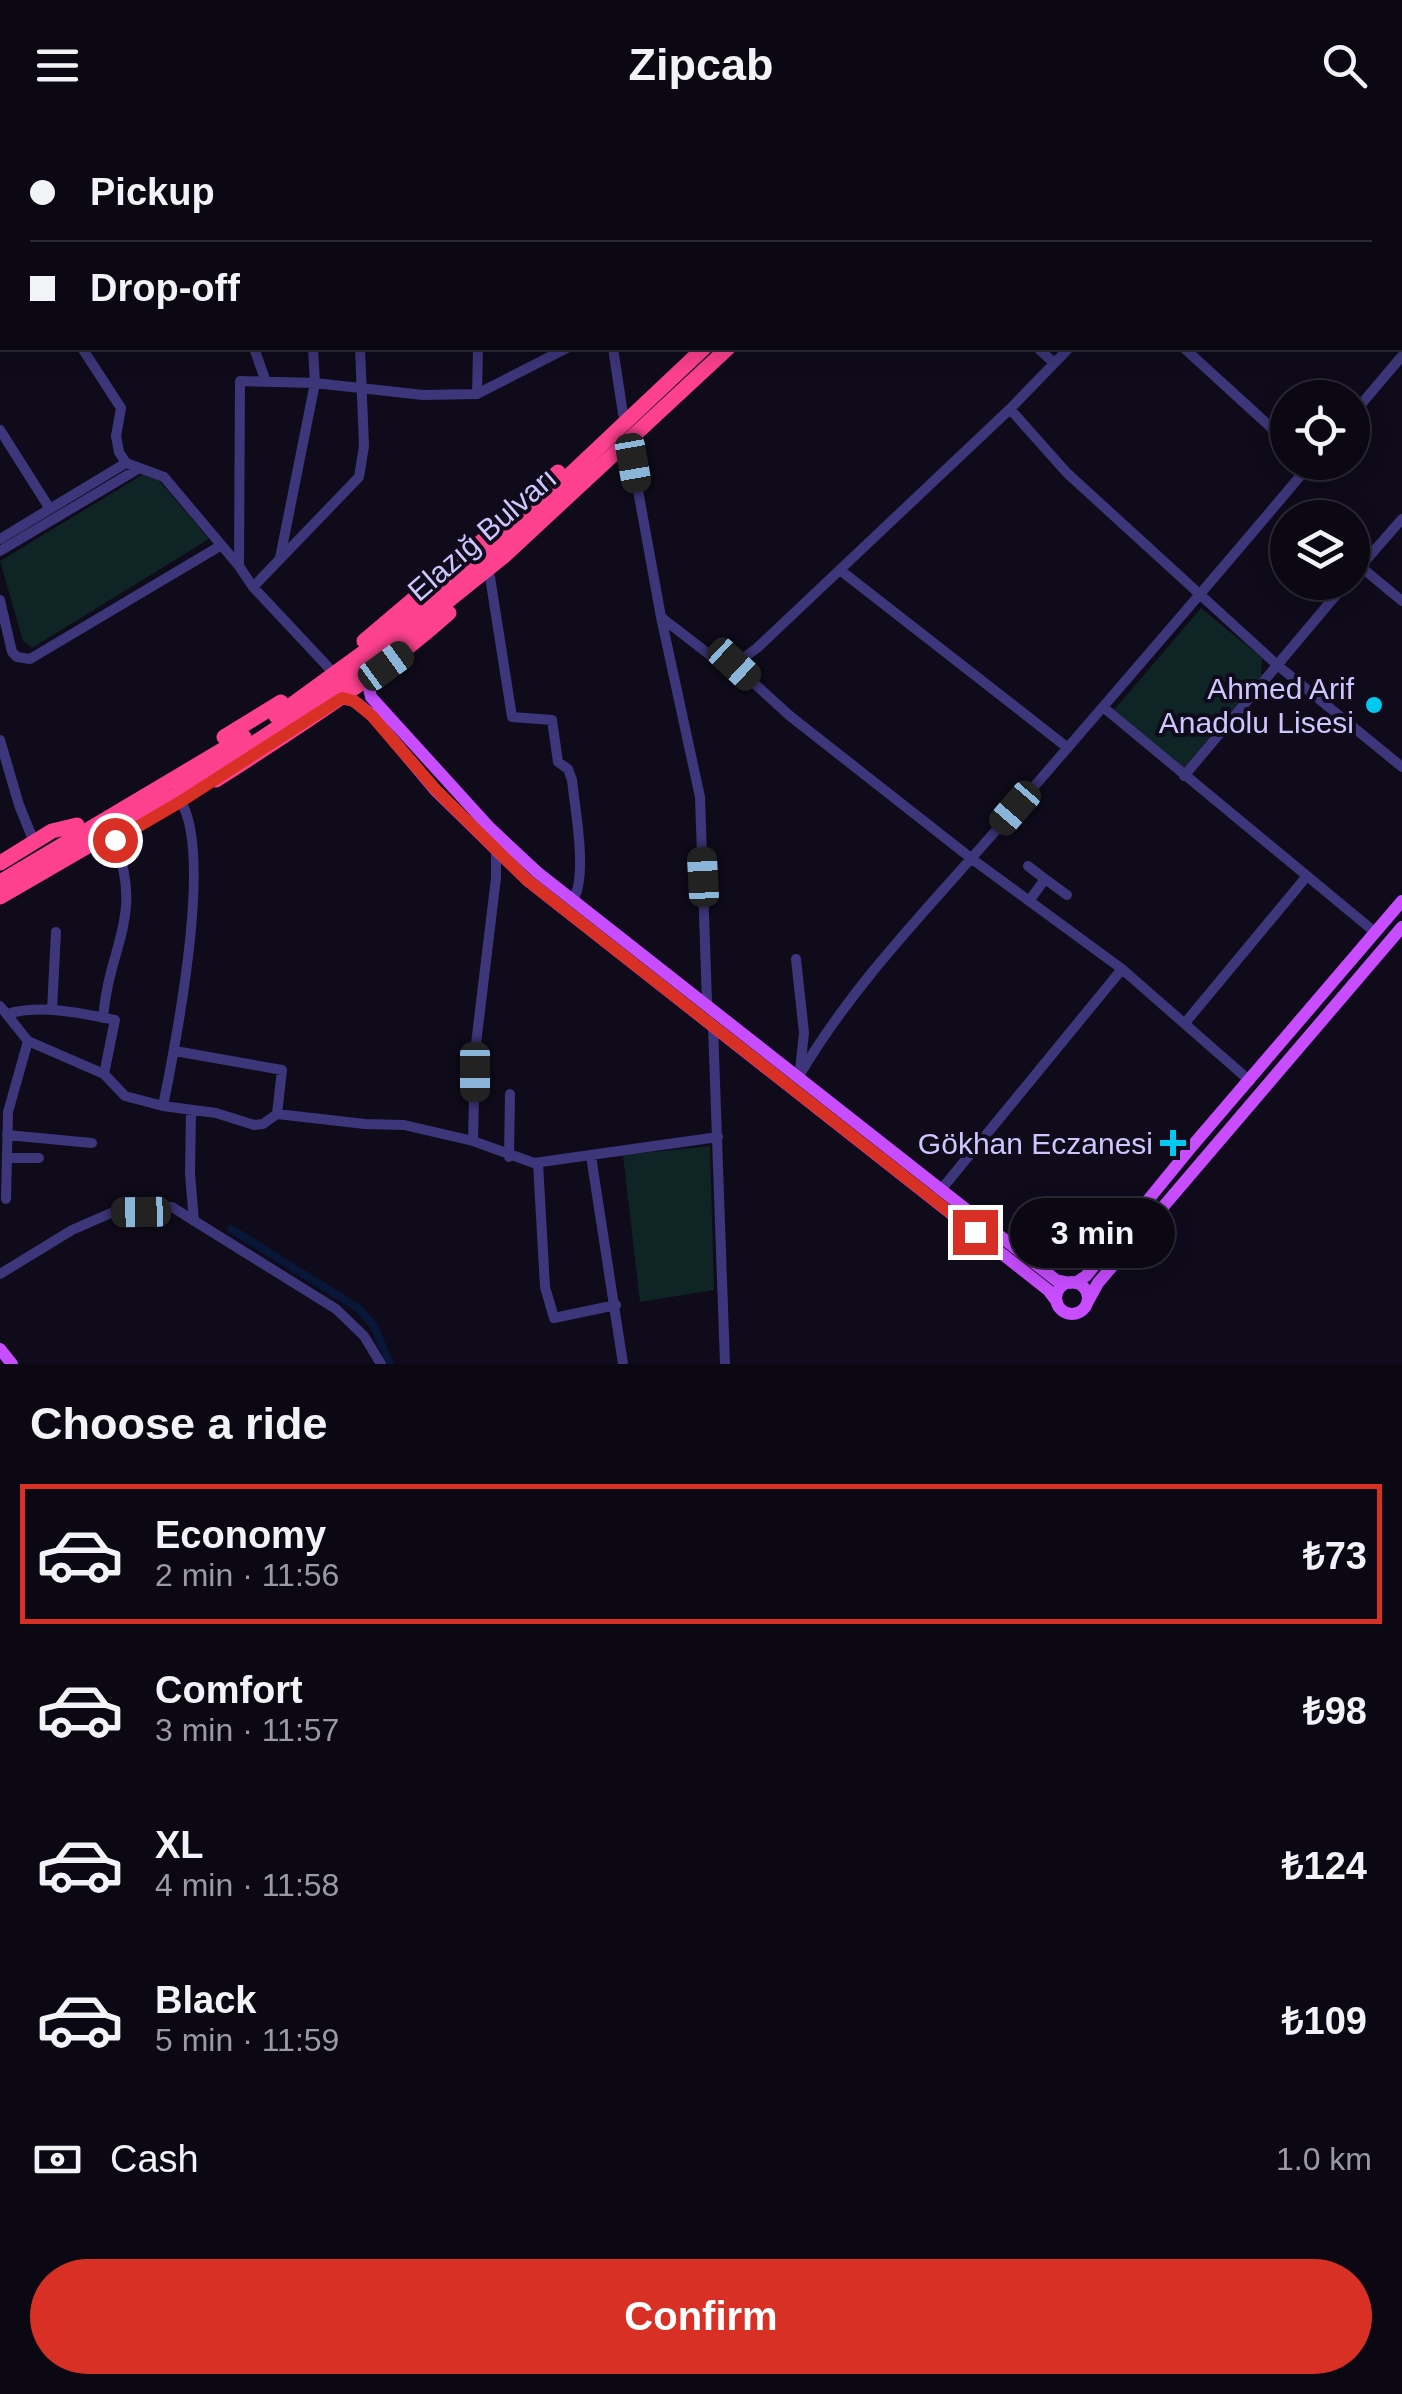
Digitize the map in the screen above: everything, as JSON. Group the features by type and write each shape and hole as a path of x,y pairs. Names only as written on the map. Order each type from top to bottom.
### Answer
{"highway":[{"path":"22,877 41,846 266,712 329,668 502,524 691,350"},
{"name":"Elazığ Bulvarı","path":"0,897 22,877 256,730 423,608 702,350"},
{"name":"Elazığ Bulvarı","path":"0,882 22,877 176,794 352,678 504,557 726,350"},
{"path":"22,877 76,863 180,802 342,698 404,653 630,457 740,350"},
{"path":"0,864 52,831 76,826"}],"main road":[{"path":"367,680 371,697 490,828 537,872 1056,1280 1072,1283 1086,1292 1087,1303"},
{"path":"342,698 354,701 372,716 436,790 527,880 1048,1290 1062,1310 1071,1314 1081,1311 1098,1282 1402,927"},
{"path":"1056,1302 1058,1292 1086,1276 1402,901"}],"street":[{"path":"83,350 121,408 116,436 119,452 131,466 164,478 253,587 329,668"},
{"path":"255,350 265,379"},
{"path":"279,561 315,382 313,350"},
{"path":"253,587 359,477 364,446 360,350"},
{"path":"477,394 478,350"},
{"path":"239,566 238,385 242,380 477,394 563,350"},
{"path":"613,350 623,414"},
{"path":"1040,350 1054,362"},
{"path":"734,664 1010,410 1067,350"},
{"path":"1186,350 1270,427"},
{"path":"1370,394 1402,356"},
{"path":"1010,410 1067,473 1276,664 1402,767"},
{"path":"0,430 50,508"},
{"path":"630,457 700,796 707,1003"},
{"path":"0,538 131,466"},
{"path":"0,552 131,466"},
{"path":"799,1076 817,1045 896,943 1297,480"},
{"path":"1370,556 1402,519"},
{"path":"0,600 12,652 30,659 220,546"},
{"path":"840,570 1068,748"},
{"path":"490,576 512,717 552,720 558,762 568,769 572,780 580,868 573,900"},
{"path":"1370,580 1402,601"},
{"path":"1184,776 1331,600"},
{"path":"661,617 719,662 734,664 790,716 1122,969 1250,1081"},
{"path":"1103,708 1376,933"},
{"path":"0,740 18,806 34,842"},
{"path":"163,1106 175,1051 195,873 193,833 180,802"},
{"path":"103,1018 112,960 126,920 128,889 115,840"},
{"path":"472,1141 475,1052 496,852"},
{"path":"1028,866 1067,896"},
{"path":"1185,1023 1307,876"},
{"path":"1029,901 1045,879"},
{"path":"52,1010 56,932"},
{"path":"796,960 804,1033 799,1076"},
{"path":"940,1191 1122,969"},
{"path":"3,1010 52,1010 116,1023 104,1074"},
{"path":"3,1010 28,1041 104,1074 125,1096 191,1111 216,1112 254,1125 277,1114 404,1125 472,1141 508,1157 538,1163 718,1137"},
{"path":"713,1026 725,1364"},
{"path":"6,1199 5,1133 28,1041"},
{"path":"175,1051 282,1070 277,1114"},
{"path":"508,1157 510,1094"},
{"path":"191,1111 194,1221"},
{"path":"5,1133 92,1144"},
{"path":"591,1156 623,1364"},
{"path":"7,1158 39,1158"},
{"path":"538,1163 545,1287 551,1314 554,1318 616,1306"},
{"path":"0,1274 72,1230 111,1213 172,1208 336,1310 364,1336 381,1364"}],"green space":[{"path":"142,475 155,476 209,539 32,648 23,641 0,561"},
{"path":"1201,608 1262,658 1261,676 1184,768 1114,710"},
{"path":"710,1146 714,1290 640,1302 623,1155"}],"waterway":[{"path":"231,1229 358,1308 374,1326 390,1364"}],"place":[{"name":"Ahmed Arif Anadolu Lisesi","path":"1374,705"},
{"name":"Gökhan Eczanesi","path":"1173,1143"}],"route":[{"path":"115,840 342,698 354,701 527,880 975,1232"}]}
